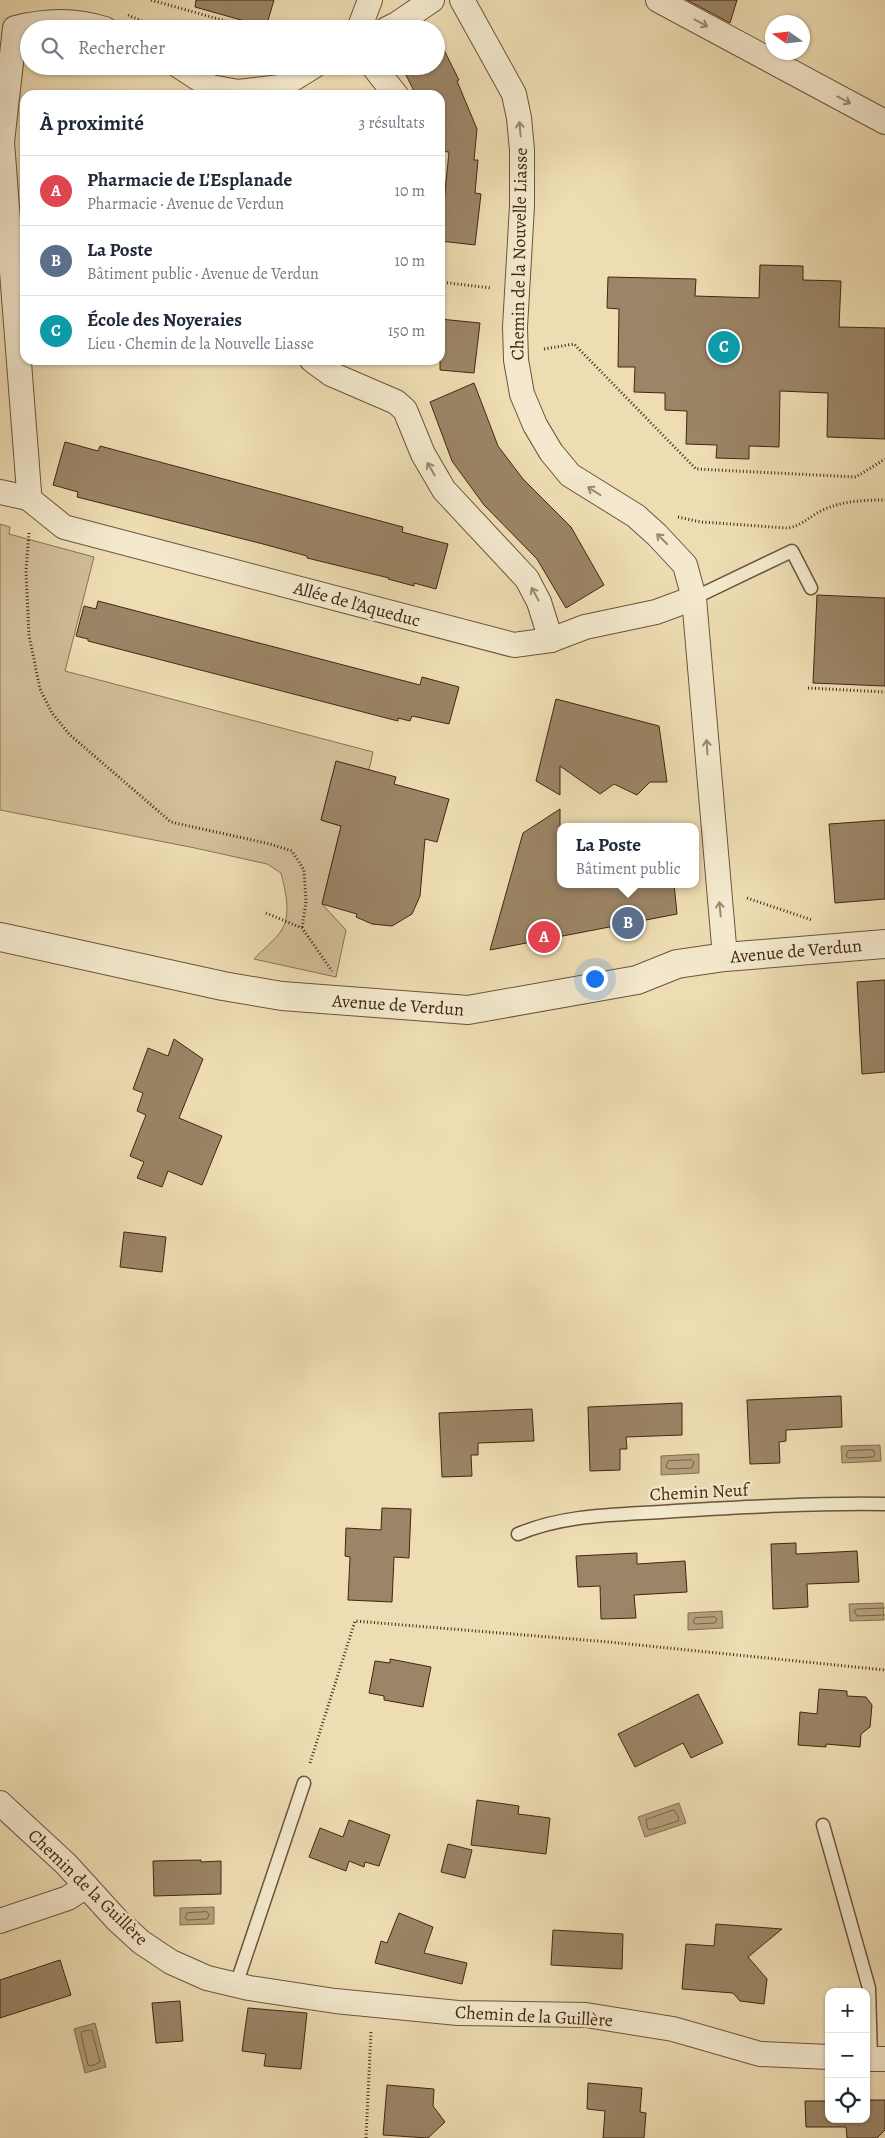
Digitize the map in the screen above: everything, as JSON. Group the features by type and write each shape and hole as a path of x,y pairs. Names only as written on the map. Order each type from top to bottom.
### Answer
{"street":[{"path":"363,20 370,0"},
{"path":"404,20 432,0"},
{"name":"Chemin de la Nouvelle Liasse","path":"462,0 514,94 519,118 522,150 522,206 515,327 516,360 522,394 534,425 550,452 570,476 636,516 685,565 694,598 725,957"},
{"path":"658,0 885,122"},
{"path":"0,492 28,498 28,473 2,142 10,27 20,25"},
{"path":"193,75 211,87 227,90"},
{"path":"255,90 280,87 299,75"},
{"path":"380,75 392,90"},
{"path":"319,365 331,374 396,402 405,410 423,454 444,490 527,579 539,602 551,640"},
{"name":"Allée de l'Aqueduc","path":"28,498 67,528 514,645 551,640 585,627 656,612 694,598"},
{"name":"Avenue de Verdun","path":"0,937 223,986 282,996 468,1010 638,980 677,964 725,957 885,944"},
{"name":"Chemin de la Guillère","path":"0,1803 66,1864 117,1920 141,1942 171,1962 207,1978 278,1993 458,2012 586,2015 672,2029 760,2054 825,2057"},
{"path":"0,1921 68,1898 86,1886"}],"lane":[{"path":"694,598 792,551 811,588"},
{"name":"Chemin Neuf","path":"518,1534 542,1524 574,1518 739,1507 842,1503 885,1504"},
{"path":"236,1985 304,1783"},
{"path":"823,1825 869,1988 874,2059"}],"path":[{"path":"151,0 222,20"},
{"path":"445,283 472,286"},
{"path":"544,349 574,344 696,469 856,477 885,459"},
{"path":"675,516 701,522 787,528 795,527 820,511 847,502 885,500"},
{"path":"29,532 26,571 29,635 40,690 52,713 70,735 171,822 270,844 292,851 304,870 306,902 302,928"},
{"path":"808,688 885,692"},
{"path":"741,896 812,920 810,926"},
{"path":"266,913 302,928 336,977"},
{"path":"304,1783 355,1621 609,1642 885,1670"},
{"path":"366,2003 372,2037 366,2138"}],"shaded area":[{"path":"0,524 10,527 9,534 94,557 65,671 373,752 369,770 336,762 321,820 354,830 339,835 322,904 346,930 336,977 254,959 279,934 284,925 287,910 281,873 267,864 0,810"}],"water":[{"path":"880,1445 881,1461 842,1463 841,1446"},
{"path":"699,1454 699,1473 661,1475 661,1456"},
{"path":"883,1603 884,1620 850,1621 849,1604"},
{"path":"722,1611 723,1628 688,1630 688,1613"},
{"path":"679,1803 686,1823 645,1837 638,1817"},
{"path":"214,1907 214,1924 180,1925 180,1908"},
{"path":"95,2023 106,2067 85,2073 74,2029"}],"building":[{"path":"196,0 274,0 268,20 241,20 195,7"},
{"path":"687,0 737,0 730,23"},
{"path":"445,52 459,80 457,81 477,129 474,160 478,160 475,193 481,194 475,245 445,242 445,192 449,152 445,152 445,90 414,90 406,75 445,75"},
{"path":"760,265 803,266 803,280 841,281 839,327 885,328 885,439 827,437 828,393 780,391 779,447 749,446 749,459 716,458 717,445 686,444 687,411 665,410 665,393 634,392 635,367 618,367 619,309 607,308 608,277 696,279 695,296 759,298"},
{"path":"445,320 480,323 474,373 440,370 440,365 445,365"},
{"path":"474,383 498,446 523,479 571,527 604,585 566,608 537,559 484,505 452,461 430,402"},
{"path":"65,442 98,451 100,446 403,527 402,532 448,544 436,589 414,583 414,586 307,558 307,556 263,544 77,497 78,492 53,485"},
{"path":"817,595 885,598 885,686 813,683"},
{"path":"98,601 420,685 422,677 459,687 449,724 412,716 410,721 398,718 398,721 88,641 88,639 76,636 84,606 96,609"},
{"path":"556,699 659,726 667,782 650,782 637,795 614,784 600,794 560,766 560,795 536,781"},
{"path":"336,761 396,777 394,784 449,799 437,842 425,839 420,896 412,914 392,926 372,924 356,917 357,914 322,904 341,826 321,820"},
{"path":"560,809 560,823 557,823 557,888 674,888 677,914 490,950 523,833"},
{"path":"885,820 885,899 835,903 829,824"},
{"path":"885,980 885,1072 862,1074 857,982"},
{"path":"174,1039 203,1059 179,1118 222,1136 202,1185 168,1171 162,1187 137,1178 144,1162 130,1156 146,1115 137,1111 143,1093 133,1089 148,1048 168,1056"},
{"path":"124,1232 166,1237 162,1272 120,1267"},
{"path":"841,1396 842,1427 786,1430 786,1441 779,1442 780,1463 750,1464 747,1400"},
{"path":"682,1403 682,1435 626,1437 627,1449 620,1449 620,1470 590,1471 588,1407"},
{"path":"532,1409 534,1441 478,1443 478,1455 471,1455 472,1476 442,1477 439,1413"},
{"path":"382,1508 411,1509 409,1558 394,1557 392,1602 348,1600 350,1557 345,1556 346,1528 381,1530"},
{"path":"796,1543 796,1554 857,1551 859,1582 807,1584 808,1607 773,1609 771,1544"},
{"path":"637,1553 637,1564 685,1561 687,1592 634,1595 636,1618 601,1619 600,1586 578,1587 576,1556"},
{"path":"390,1659 431,1667 423,1707 384,1700 384,1696 369,1693 375,1661 390,1663"},
{"path":"819,1689 847,1691 847,1696 866,1697 872,1705 870,1727 861,1734 860,1747 826,1744 826,1747 798,1745 800,1712 817,1714"},
{"path":"698,1694 723,1743 691,1758 683,1743 635,1767 618,1734"},
{"path":"477,1800 519,1806 518,1814 550,1818 546,1854 471,1845"},
{"path":"349,1820 390,1835 379,1866 365,1862 364,1867 349,1861 346,1871 309,1857 320,1828 343,1837"},
{"path":"448,1844 472,1850 465,1878 441,1872"},
{"path":"201,1860 201,1862 221,1861 221,1894 154,1896 153,1861"},
{"path":"399,1913 433,1927 424,1953 467,1963 462,1984 375,1963 381,1941 387,1943"},
{"path":"716,1924 782,1929 748,1957 767,1979 764,2004 740,2001 733,1993 682,1989 686,1944 714,1946"},
{"path":"553,1930 623,1934 622,1969 551,1965"},
{"path":"60,1960 71,1995 0,2018 0,1980"},
{"path":"180,2001 183,2041 156,2043 152,2003"},
{"path":"248,2008 307,2013 301,2069 264,2066 266,2054 242,2051"},
{"path":"588,2083 642,2088 640,2112 646,2113 644,2138 603,2138 605,2111 587,2109"},
{"path":"387,2085 434,2089 433,2106 445,2122 428,2138 383,2135"},
{"path":"870,2100 885,2100 885,2130 877,2138 847,2138 846,2127 806,2127 805,2101 825,2101 825,2123 870,2123"}],"place":[{"name":"École des Noyeraies","path":"724,347"},
{"name":"La Poste","path":"628,923"},
{"name":"Pharmacie de L'Esplanade","path":"544,937"}]}
